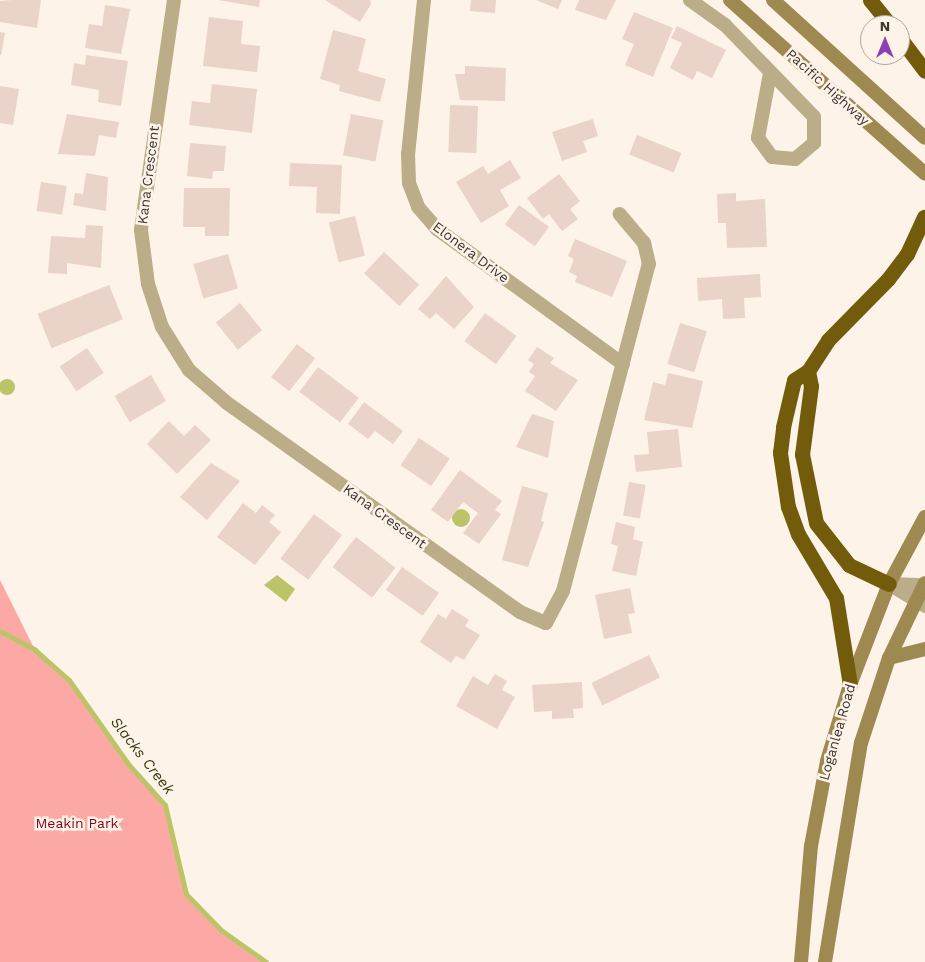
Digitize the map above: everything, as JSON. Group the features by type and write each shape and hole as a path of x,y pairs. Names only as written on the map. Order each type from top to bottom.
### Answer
{"highway":[{"path":"870,0 882,15"},
{"path":"910,52 924,71"},
{"path":"850,685 836,598 798,534 783,479 780,453 787,402 794,380 808,371 828,340 907,254 924,217"},
{"path":"808,371 811,386 802,454 816,523 849,565 889,584"}],"main road":[{"name":"Pacific Highway","path":"730,0 925,174"},
{"name":"Pacific Highway","path":"773,0 925,138"},
{"name":"Loganlea Road","path":"801,962 817,804 850,685 889,584 925,517"},
{"name":"Loganlea Road","path":"825,962 861,743 889,658 920,603 925,584"},
{"path":"889,658 925,649"}],"street":[{"name":"Kana Crescent","path":"174,0 141,230 148,284 162,327 189,370 227,403 520,612 546,623 563,591 649,264 644,244 620,214"},
{"name":"Elonera Drive","path":"424,0 408,154 409,183 418,207 437,229 623,364"},
{"path":"690,0 725,25 814,117 814,143 795,160 772,157 758,138 770,73"},
{"path":"889,584 925,584"},
{"path":"889,584 920,603"}],"green space":[{"name":"Meakin Park","path":"0,580 35,650 69,680 129,765 165,805 186,894 221,930 266,962 0,962"}],"shaded area":[{"path":"7,379 15,387 7,395 -1,387"},
{"path":"461,509 467,512 470,518 467,524 461,527 455,524 452,518 455,512"},
{"path":"277,575 295,589 286,602 264,585"}],"building":[{"path":"41,0 37,28 0,22 0,1"},
{"path":"218,0 260,0 259,7"},
{"path":"325,0 370,0 371,4 360,22"},
{"path":"471,0 496,0 495,13 470,11"},
{"path":"536,0 562,0 558,9"},
{"path":"579,0 616,0 606,20 575,10"},
{"path":"105,5 130,9 121,54 85,48 89,24 102,26"},
{"path":"634,12 673,28 653,77 625,65 634,44 622,39"},
{"path":"209,17 243,21 241,44 260,46 257,72 203,66"},
{"path":"677,26 726,50 712,78 697,71 693,80 670,68 682,43 671,38"},
{"path":"333,30 366,39 358,71 386,79 380,102 339,91 340,85 320,79"},
{"path":"0,32 5,33 1,55 0,55"},
{"path":"86,55 128,61 121,106 98,102 99,90 71,85 74,63 85,65"},
{"path":"465,66 506,68 505,101 460,100 455,74 465,74"},
{"path":"212,84 257,89 252,133 189,125 192,101 210,103"},
{"path":"0,86 19,89 13,125 0,123"},
{"path":"450,105 478,106 476,153 448,152"},
{"path":"67,114 119,122 116,138 99,135 95,156 58,154"},
{"path":"351,114 383,120 375,162 343,155"},
{"path":"593,119 598,136 583,141 587,152 562,161 552,132"},
{"path":"637,135 682,153 674,172 629,154"},
{"path":"190,143 226,146 224,171 213,171 212,179 187,176"},
{"path":"510,160 521,178 500,190 509,206 481,223 456,182 483,166 488,174"},
{"path":"290,163 342,165 340,214 316,213 317,187 289,186"},
{"path":"86,173 108,177 106,211 73,205 75,193 83,194"},
{"path":"559,174 580,201 570,209 578,219 562,231 549,214 543,219 527,198"},
{"path":"41,182 67,186 62,215 36,211"},
{"path":"184,188 230,188 229,236 205,236 205,227 183,227"},
{"path":"736,193 736,201 765,199 767,247 727,248 726,223 718,223 717,194"},
{"path":"519,205 549,227 535,246 505,224"},
{"path":"355,216 365,256 339,262 329,223"},
{"path":"86,225 103,226 101,268 67,263 67,274 48,273 51,236 85,238"},
{"path":"575,239 627,261 612,297 575,282 577,276 569,272 574,259 568,256"},
{"path":"384,252 419,285 399,306 364,273"},
{"path":"228,254 238,289 203,299 193,264"},
{"path":"760,274 761,297 744,298 745,318 723,319 722,299 698,301 697,278"},
{"path":"446,276 474,307 454,329 436,313 430,319 418,309"},
{"path":"109,285 123,319 51,348 38,314"},
{"path":"240,303 262,330 238,350 216,323"},
{"path":"485,313 517,336 496,364 464,341"},
{"path":"680,323 707,331 694,372 667,364"},
{"path":"297,344 315,358 289,391 271,377"},
{"path":"537,347 554,358 550,363 578,380 556,411 525,391 535,376 529,372 534,364 528,360"},
{"path":"87,348 104,373 76,391 60,366"},
{"path":"318,367 359,398 340,422 299,392"},
{"path":"668,373 703,381 692,428 644,420 653,382 665,385"},
{"path":"151,375 166,401 130,422 115,396"},
{"path":"364,402 403,431 393,444 375,431 368,439 348,424"},
{"path":"532,414 554,421 548,458 516,447"},
{"path":"169,421 184,436 195,425 211,440 177,474 147,444"},
{"path":"678,429 682,467 636,472 634,455 649,454 647,432"},
{"path":"419,438 450,459 431,486 401,465"},
{"path":"211,463 240,481 207,520 180,497"},
{"path":"460,470 502,501 495,510 501,514 479,544 463,533 478,513 463,502 448,522 431,510"},
{"path":"629,482 646,485 640,518 623,515"},
{"path":"522,486 548,493 541,521 544,522 528,567 502,560"},
{"path":"243,503 256,513 262,505 275,515 269,522 281,532 255,565 217,537"},
{"path":"314,514 342,535 308,580 280,559"},
{"path":"616,522 635,527 633,539 643,542 636,576 612,571 618,546 611,544"},
{"path":"356,537 395,568 372,598 333,567"},
{"path":"402,567 439,593 423,616 386,590"},
{"path":"630,588 635,613 628,614 632,633 604,639 595,595"},
{"path":"452,609 469,620 465,626 480,635 464,660 456,656 451,663 420,642 438,614 446,619"},
{"path":"649,655 660,677 602,706 591,683"},
{"path":"495,674 507,681 502,690 515,697 497,729 456,706 473,676 488,685"},
{"path":"582,682 583,708 573,709 574,718 552,719 552,711 534,712 532,685"}],"waterway":[{"name":"Slacks Creek","path":"0,631 35,650 69,680 129,765 165,805 186,894 221,930 266,962"}]}
